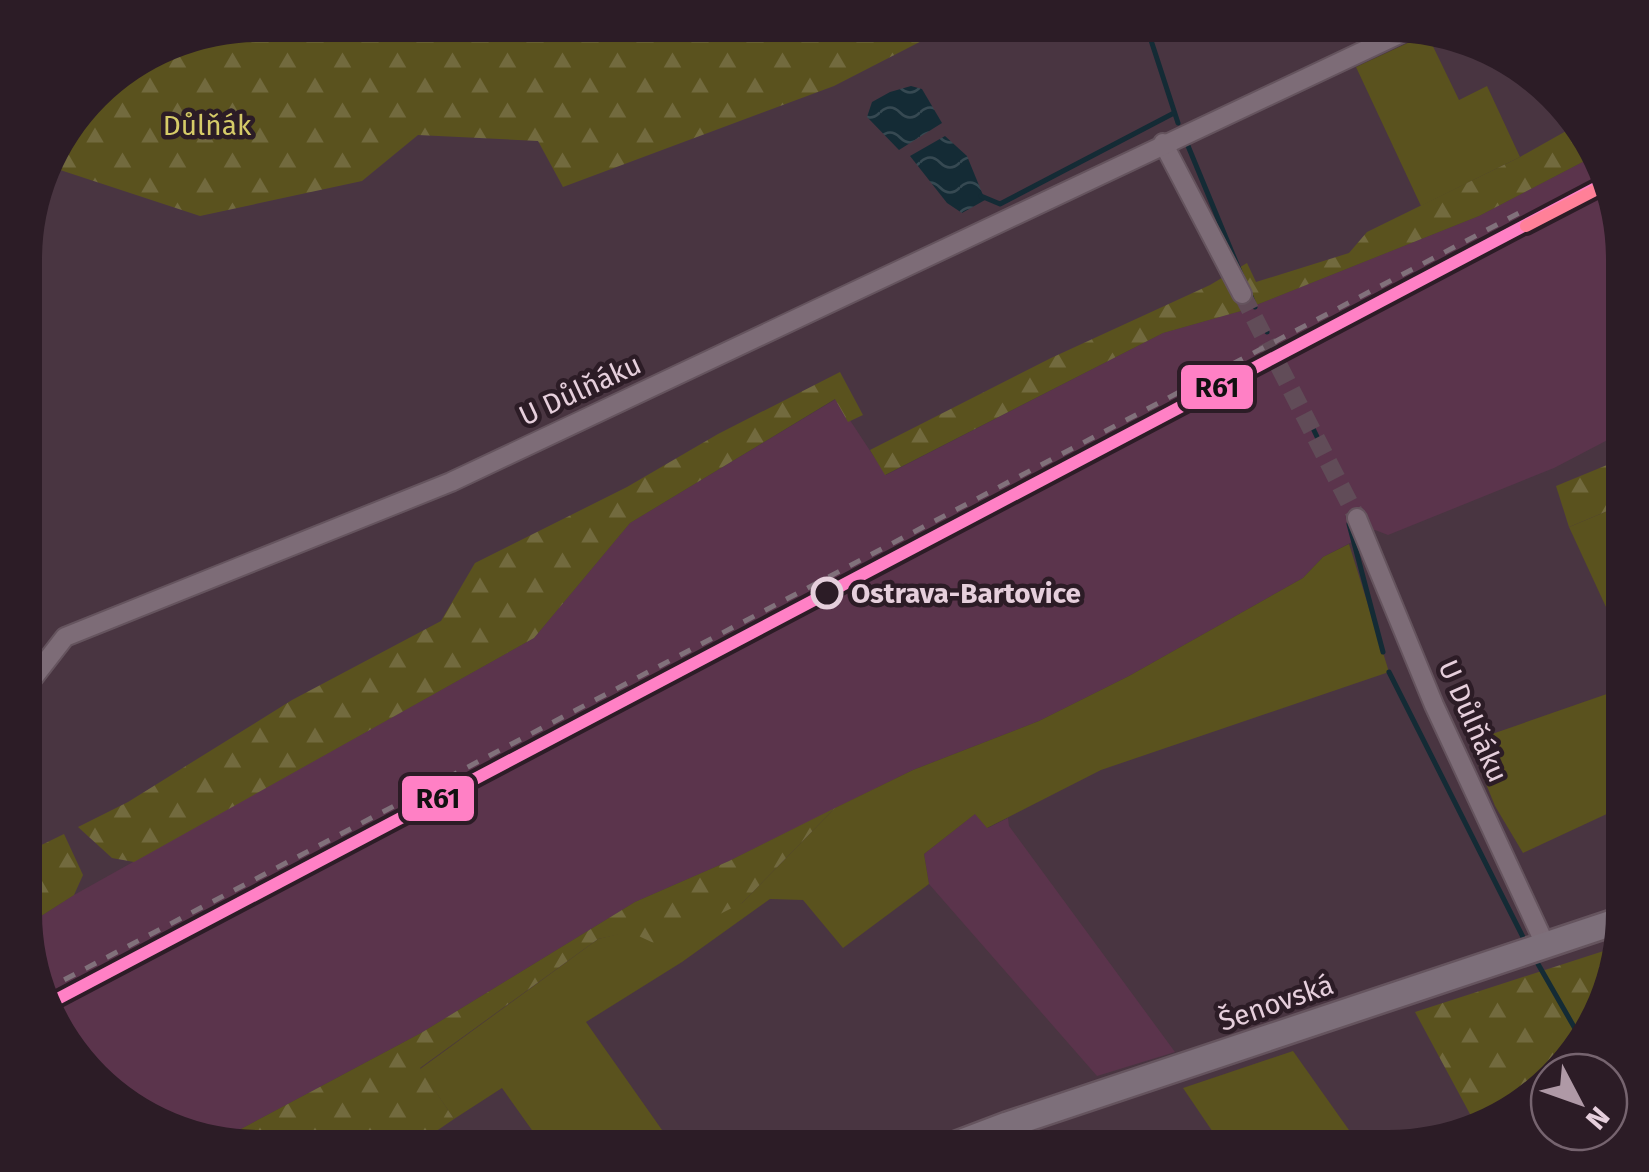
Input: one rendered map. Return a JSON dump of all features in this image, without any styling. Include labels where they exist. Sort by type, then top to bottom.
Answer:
[{"type":"street","name":"U Důlňáku","points":[[43,666],[65,637],[451,482],[1380,43]]},
{"type":"street","points":[[1163,143],[1242,294]]},
{"type":"street","name":"U Důlňáku","points":[[1357,518],[1434,705],[1545,944]]},
{"type":"street","name":"Šenovská","points":[[1000,1130],[1606,925]]},
{"type":"shaded area","points":[[1583,162],[1599,204],[1606,246],[1606,441],[1554,468],[1388,535],[1375,530],[1323,557],[1303,578],[1129,676],[1039,721],[913,770],[729,861],[635,902],[421,1033],[241,1129],[204,1122],[151,1100],[96,1055],[72,1021],[50,968],[43,915],[534,638],[630,523],[836,399],[886,475],[1163,333],[1241,311],[1479,216]]},
{"type":"shaded area","points":[[976,813],[988,828],[1008,818],[1009,826],[1175,1052],[1097,1076],[929,884],[924,854]]},
{"type":"green space","name":"Důlňák","points":[[260,42],[919,43],[834,86],[563,187],[538,141],[418,135],[362,181],[200,216],[62,171],[87,128],[117,96],[164,65],[217,47]]},
{"type":"green space","points":[[1407,43],[1433,47],[1459,100],[1487,86],[1520,157],[1421,206],[1356,67]]},
{"type":"green space","points":[[1565,132],[1583,162],[1479,216],[1241,311],[1163,333],[885,475],[870,450],[1051,358],[1210,285],[1247,263],[1256,282],[1349,253],[1367,232]]},
{"type":"green space","points":[[840,372],[863,415],[848,422],[835,399],[630,523],[534,638],[134,862],[112,858],[78,827],[128,802],[292,700],[441,621],[475,563],[627,487],[718,434]]},
{"type":"green space","points":[[1606,465],[1606,512],[1569,527],[1556,486]]},
{"type":"green space","points":[[1606,512],[1606,607],[1569,527]]},
{"type":"green space","points":[[1349,544],[1389,672],[1101,770],[987,828],[975,814],[924,854],[929,884],[843,948],[803,900],[770,899],[682,962],[586,1022],[662,1129],[531,1129],[502,1088],[454,1119],[420,1069],[598,939],[742,903],[835,808],[913,770],[1039,721],[1129,676],[1303,578],[1323,557]]},
{"type":"green space","points":[[1606,694],[1606,814],[1523,853],[1495,806],[1469,742]]},
{"type":"green space","points":[[835,808],[742,903],[658,945],[630,932],[598,939],[420,1068],[454,1119],[439,1129],[241,1129],[421,1033],[635,902]]},
{"type":"green space","points":[[64,834],[83,875],[74,895],[43,915],[43,844]]},
{"type":"green space","points":[[1603,951],[1590,995],[1562,1044],[1555,1052],[1529,1052],[1529,1078],[1470,1114],[1415,1012]]},
{"type":"green space","points":[[1293,1051],[1349,1130],[1211,1130],[1183,1088]]},
{"type":"water","points":[[911,86],[922,89],[942,123],[899,150],[867,117],[872,102]]},
{"type":"water","points":[[945,136],[967,156],[985,200],[962,213],[947,203],[910,156]]},
{"type":"waterway","points":[[1152,43],[1178,123]]},
{"type":"waterway","points":[[981,196],[1000,204],[1174,113]]},
{"type":"waterway","points":[[1186,141],[1243,279]]},
{"type":"waterway","points":[[1248,289],[1255,307]]},
{"type":"waterway","points":[[1307,416],[1322,447]]},
{"type":"waterway","points":[[1349,524],[1383,652]]},
{"type":"waterway","points":[[1389,672],[1525,941]]},
{"type":"waterway","points":[[1538,964],[1574,1026]]},
{"type":"tunnel","points":[[1242,294],[1357,518]]},
{"type":"railway","points":[[55,984],[1519,213]]},
{"type":"transit line","name":"R61","points":[[60,998],[1594,189]]},
{"type":"transit line","points":[[1526,226],[1595,190]]},
{"type":"place","name":"Ostrava-Bartovice","points":[[827,593]]}]
